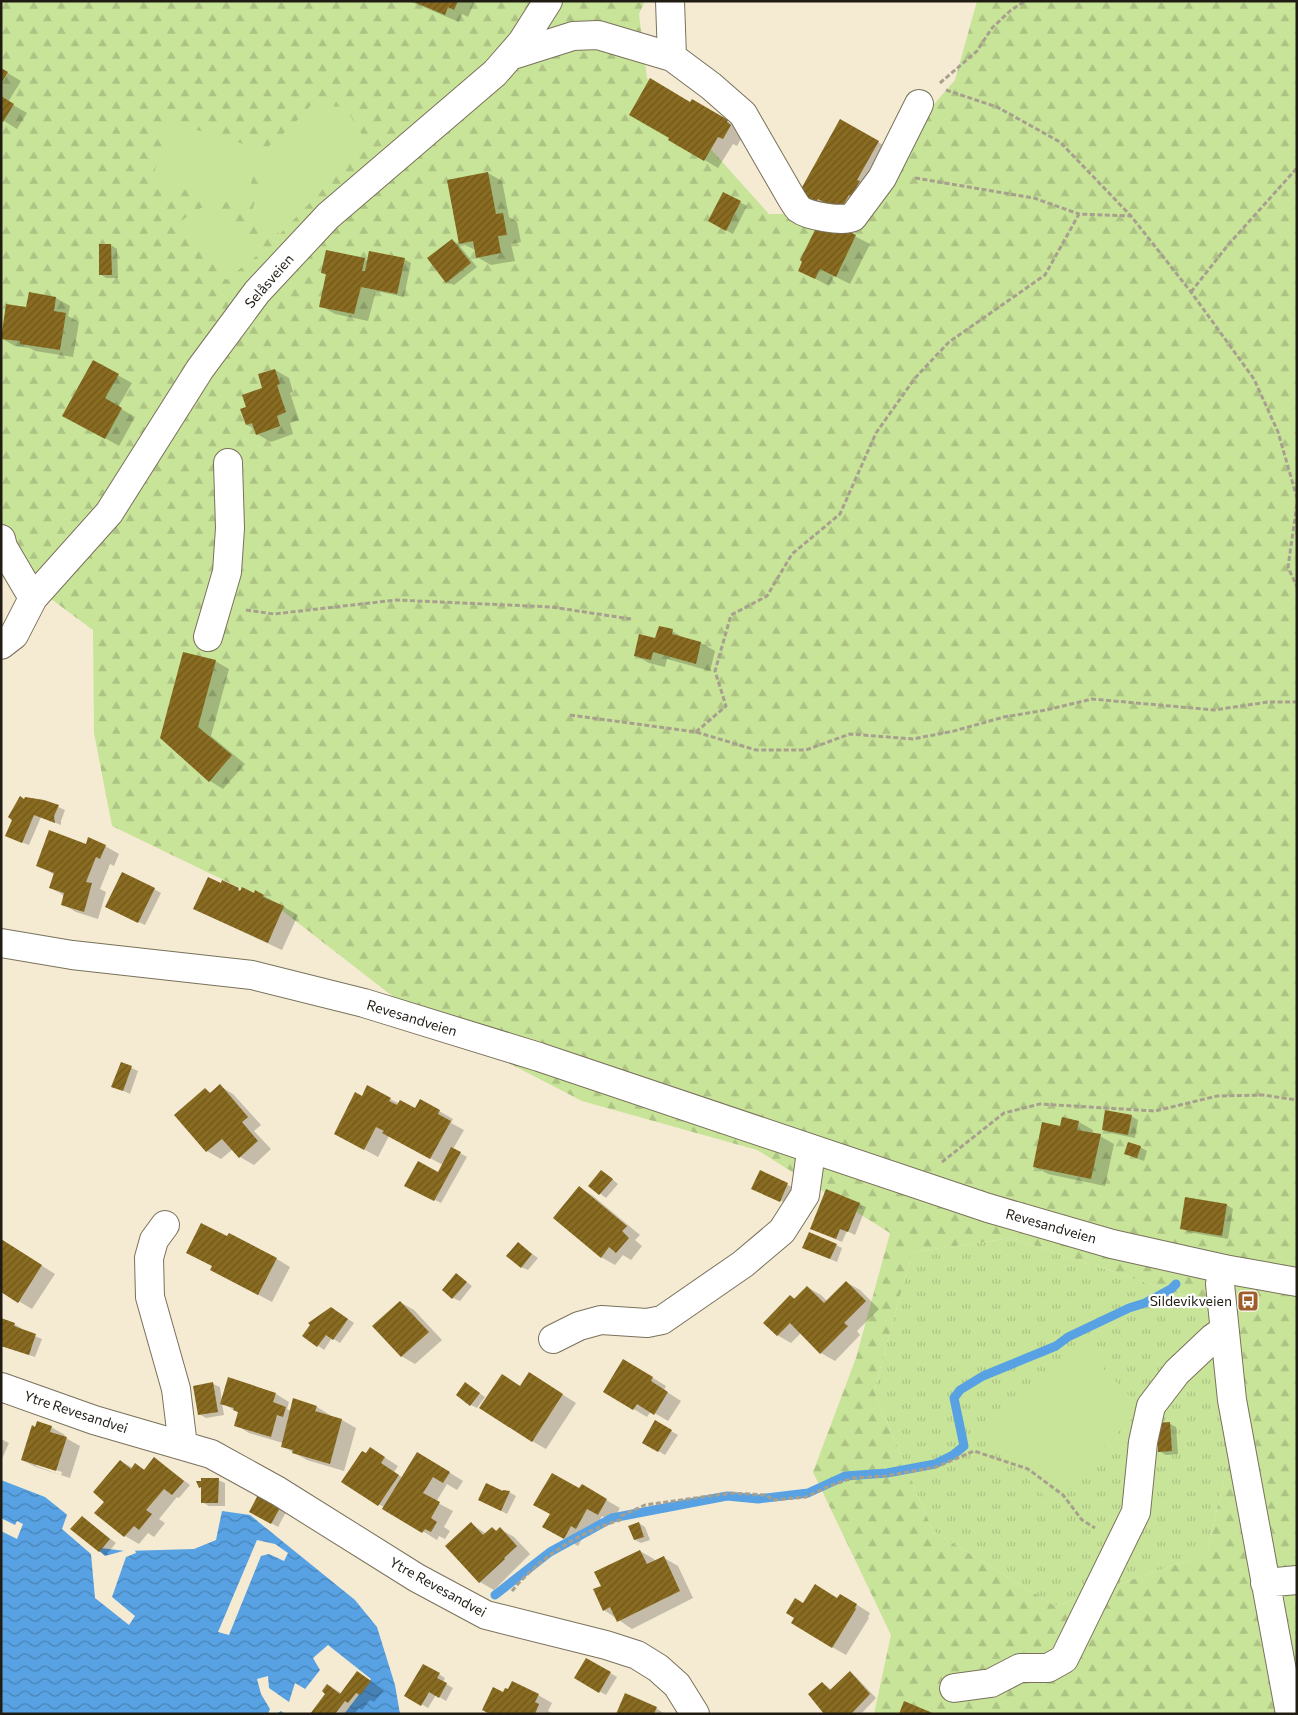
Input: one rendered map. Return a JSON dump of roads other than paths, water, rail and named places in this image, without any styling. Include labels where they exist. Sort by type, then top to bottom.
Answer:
[{"type":"street","name":"Selåsveien","points":[[1,645],[14,635],[33,598],[109,513],[200,369],[257,292],[328,216],[495,73],[522,42],[548,1]]},
{"type":"street","points":[[670,1],[672,57]]},
{"type":"street","points":[[510,56],[572,36],[598,35],[672,57],[711,86],[743,114],[798,209],[839,220],[849,219],[857,212],[882,178],[927,95]]},
{"type":"street","points":[[208,637],[226,572],[230,528],[228,463]]},
{"type":"street","points":[[1,539],[3,547],[33,598]]},
{"type":"street","name":"Revesandveien","points":[[1,943],[72,954],[252,975],[364,1003],[539,1058],[988,1208],[1112,1244],[1224,1269],[1297,1282]]},
{"type":"street","points":[[553,1339],[579,1326],[601,1320],[647,1323],[662,1320],[743,1264],[782,1231],[805,1195],[810,1149]]},
{"type":"street","points":[[165,1225],[154,1240],[148,1258],[150,1297],[176,1389],[182,1438],[180,1445]]},
{"type":"street","points":[[1224,1269],[1220,1284],[1232,1400],[1290,1714]]},
{"type":"street","points":[[954,1688],[991,1683],[1020,1668],[1048,1668],[1064,1659],[1136,1512],[1142,1442],[1151,1406],[1177,1372],[1224,1330]]},
{"type":"street","name":"Ytre Revesandvei","points":[[1,1387],[94,1420],[211,1454],[278,1491],[417,1578],[486,1615],[606,1645],[637,1655],[658,1668],[677,1685],[695,1714]]},
{"type":"street","points":[[1265,1582],[1297,1580]]},
{"type":"water","points":[[1,1480],[45,1497],[75,1521],[93,1547],[125,1551],[194,1549],[216,1540],[222,1511],[250,1515],[355,1600],[377,1627],[395,1685],[400,1714],[1,1714]]},
{"type":"waterway","points":[[495,1595],[550,1552],[612,1518],[727,1496],[758,1499],[808,1493],[845,1476],[887,1473],[935,1464],[953,1455],[964,1446],[954,1398],[960,1390],[983,1376],[1056,1346],[1068,1337],[1129,1308],[1145,1303],[1171,1289],[1176,1284]]},
{"type":"place","name":"Sildevikveien","points":[[1248,1301]]}]
